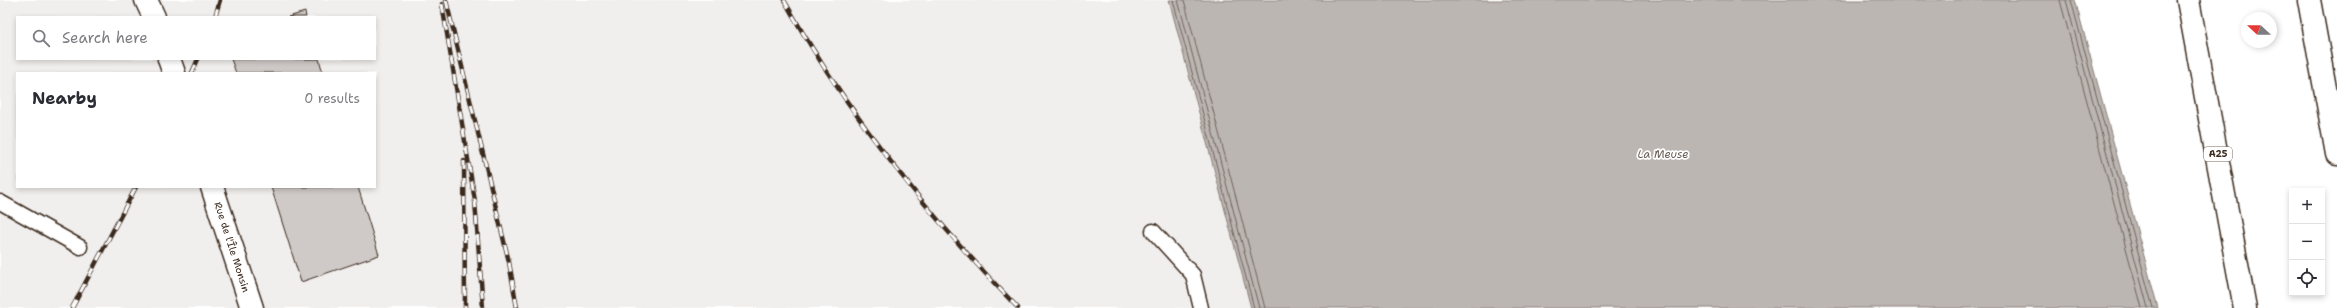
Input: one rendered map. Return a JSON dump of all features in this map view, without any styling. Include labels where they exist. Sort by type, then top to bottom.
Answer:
[{"type":"main road","points":[[146,0],[154,16]]},
{"type":"main road","name":"A25","points":[[2188,0],[2195,28],[2245,308]]},
{"type":"main road","points":[[2309,0],[2337,154]]},
{"type":"main road","points":[[169,60],[174,72]]},
{"type":"main road","name":"Rue de l'Île Monsin","points":[[212,188],[252,308]]},
{"type":"lane","points":[[0,202],[80,247]]},
{"type":"lane","points":[[1153,231],[1193,275],[1201,308]]},
{"type":"shaded area","points":[[0,0],[1169,0],[1251,308],[0,308]]},
{"type":"water","name":"La Meuse","points":[[1169,0],[2075,0],[2158,308],[1251,308]]},
{"type":"building","points":[[305,12],[306,16],[291,16]]},
{"type":"building","points":[[231,60],[319,60],[323,72],[236,72]]},
{"type":"building","points":[[271,188],[358,188],[379,255],[301,282]]},
{"type":"railway","points":[[215,16],[220,0]]},
{"type":"railway","points":[[446,0],[509,262],[517,308]]},
{"type":"railway","points":[[784,0],[834,83],[891,162],[952,237],[1018,308]]},
{"type":"railway","points":[[442,4],[475,201],[483,308]]},
{"type":"railway","points":[[192,72],[198,60]]},
{"type":"railway","points":[[464,161],[465,308]]},
{"type":"railway","points":[[72,308],[135,188]]}]
